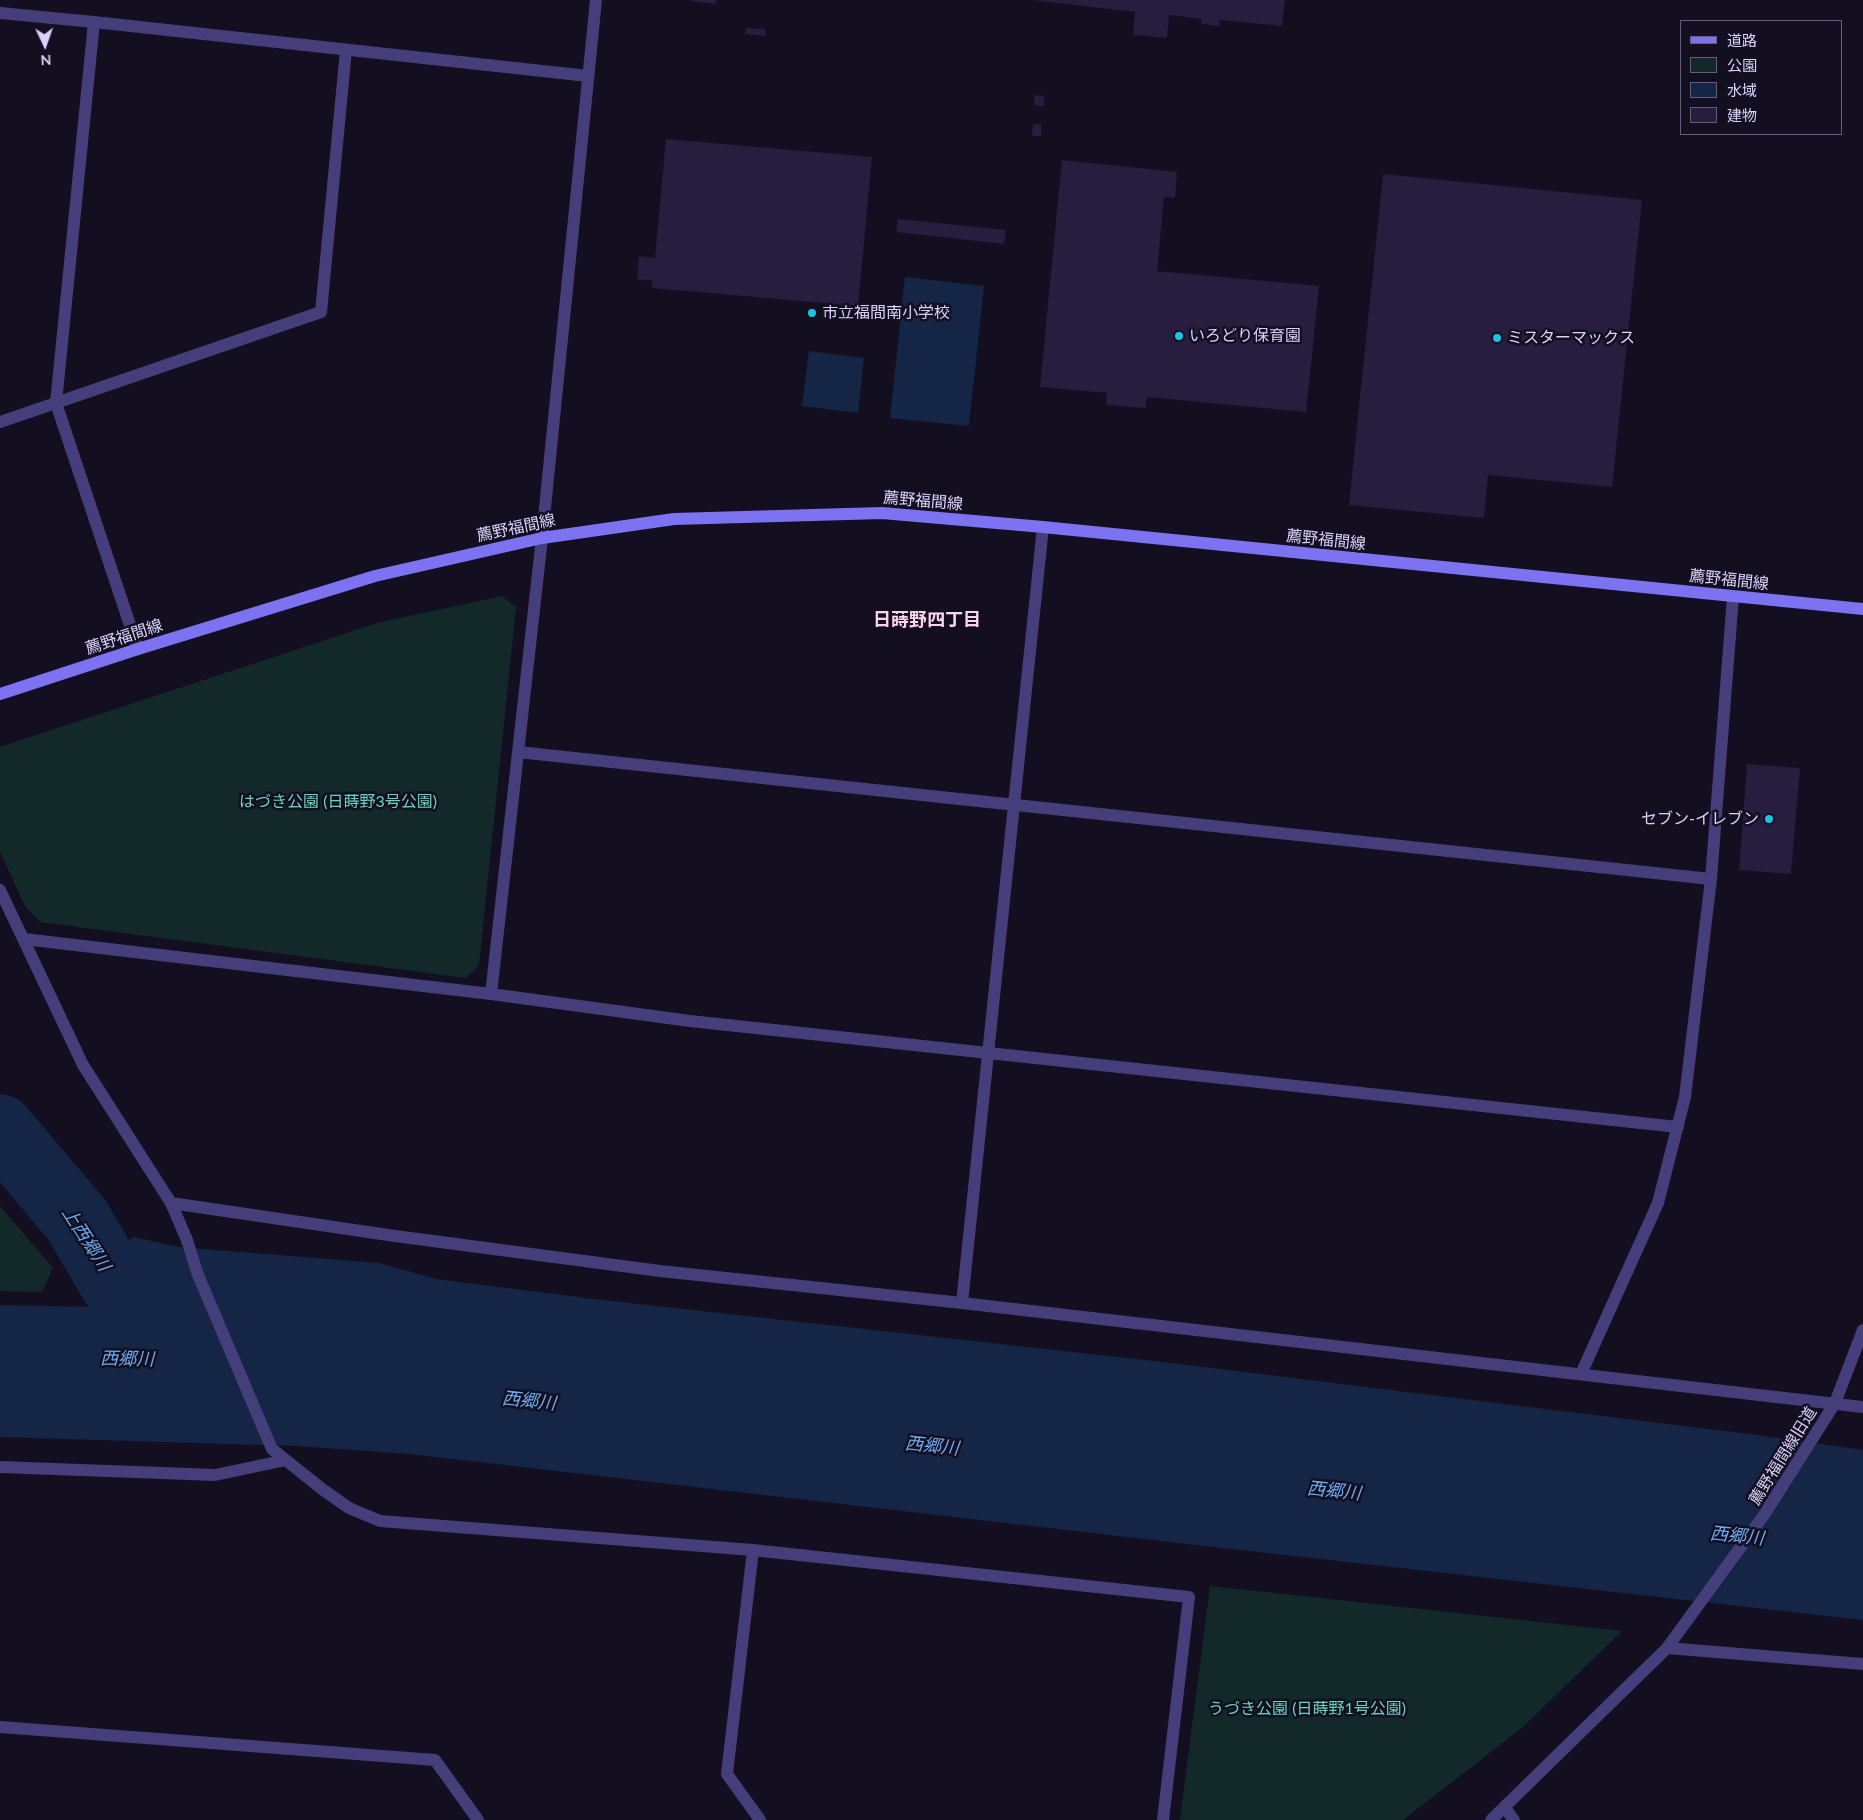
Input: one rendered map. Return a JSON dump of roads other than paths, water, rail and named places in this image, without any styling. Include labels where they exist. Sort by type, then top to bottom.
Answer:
[{"type":"main road","name":"薦野福間線","points":[[0,694],[138,649],[375,576],[542,538],[674,519],[882,513],[1043,527],[1863,609]]},
{"type":"street","points":[[491,994],[542,538],[596,0]]},
{"type":"street","points":[[0,13],[588,76]]},
{"type":"street","points":[[94,22],[56,403],[138,649]]},
{"type":"street","points":[[0,422],[321,312],[346,50]]},
{"type":"street","points":[[962,1303],[1043,527]]},
{"type":"street","points":[[1581,1374],[1658,1203],[1685,1097],[1712,879],[1732,597]]},
{"type":"street","points":[[518,752],[1712,879]]},
{"type":"street","points":[[0,890],[83,1065],[171,1203],[187,1240],[198,1275],[272,1449],[349,1508],[380,1521],[753,1550],[1189,1597],[1162,1820]]},
{"type":"street","points":[[24,939],[491,994],[690,1021],[1678,1127]]},
{"type":"street","points":[[171,1203],[395,1236],[660,1271],[962,1303],[1863,1407]]},
{"type":"street","name":"薦野福間線旧道","points":[[1491,1820],[1667,1648],[1764,1515],[1835,1403],[1863,1330]]},
{"type":"street","points":[[0,1467],[215,1475],[286,1460]]},
{"type":"street","points":[[753,1550],[728,1774],[760,1820]]},
{"type":"street","points":[[1667,1648],[1863,1664]]},
{"type":"street","points":[[0,1727],[435,1760],[478,1820]]},
{"type":"street","points":[[1505,1808],[1514,1820]]},
{"type":"water","points":[[905,277],[984,286],[969,426],[890,418]]},
{"type":"water","points":[[809,351],[864,358],[858,413],[802,406]]},
{"type":"water","name":"西郷川","points":[[134,1237],[178,1247],[379,1263],[436,1279],[594,1299],[1163,1362],[1749,1434],[1863,1450],[1863,1620],[410,1454],[296,1446],[0,1437],[0,1305],[97,1307],[125,1242]]},
{"type":"waterway","name":"上西郷川","points":[[0,1129],[77,1220],[158,1358]]},
{"type":"place","name":"市立福間南小学校","points":[[812,313]]},
{"type":"place","name":"いろどり保育園","points":[[1179,336]]},
{"type":"place","name":"ミスターマックス","points":[[1497,338]]},
{"type":"place","name":"セブン-イレブン","points":[[1769,819]]},
{"type":"district","name":"日蒔野四丁目","points":[[927,620]]},
{"type":"park label","name":"はづき公園 (日蒔野3号公園)","points":[[338,802]]},
{"type":"park label","name":"うづき公園 (日蒔野1号公園)","points":[[1307,1709]]}]
